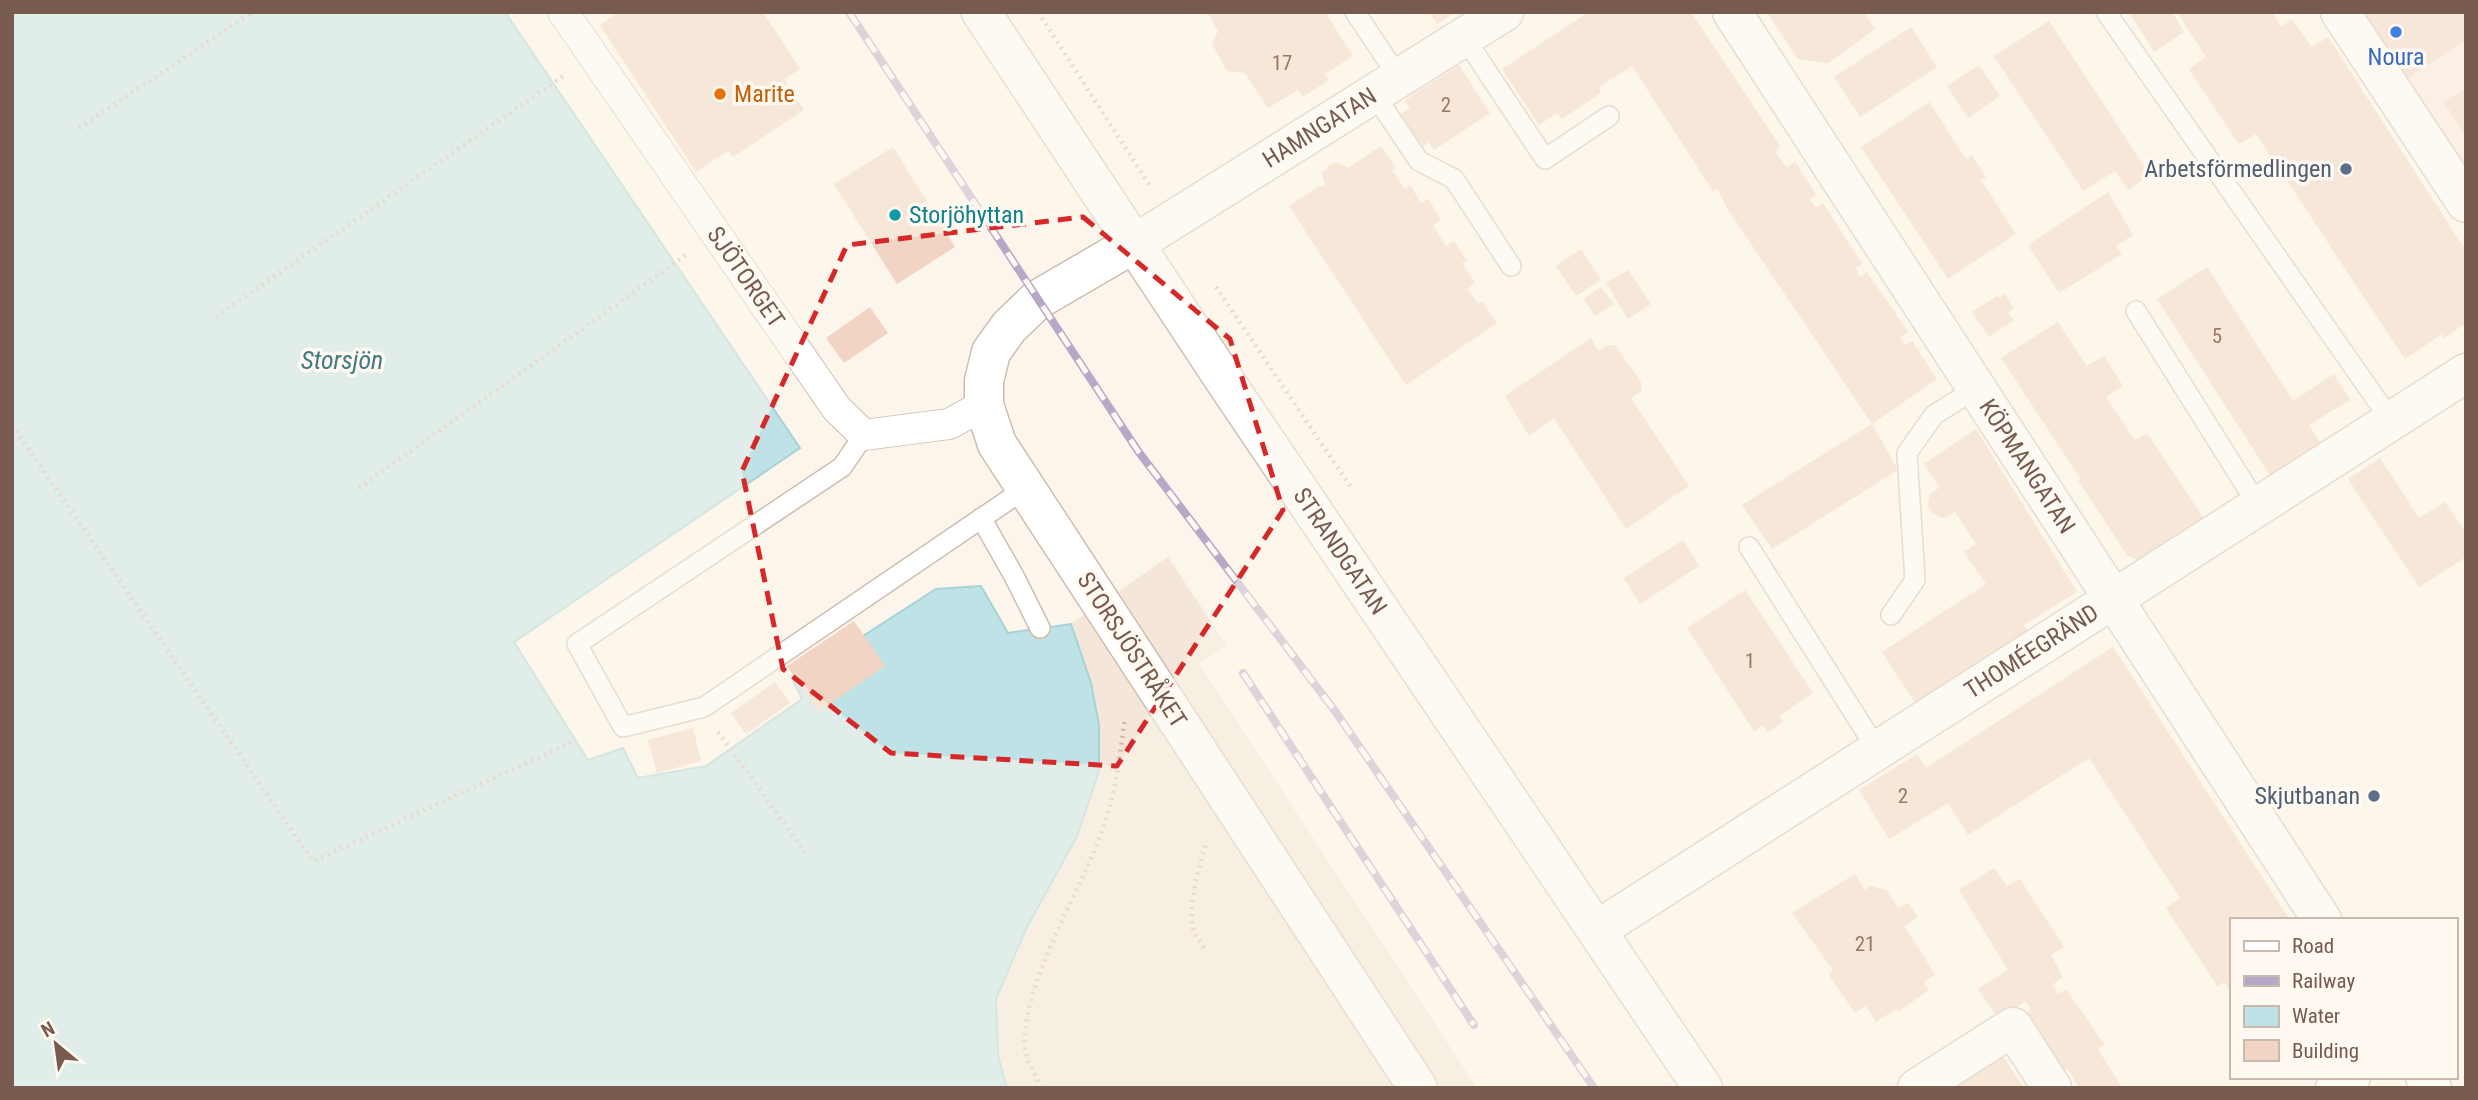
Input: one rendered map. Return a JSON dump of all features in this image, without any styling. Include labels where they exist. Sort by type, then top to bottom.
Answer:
[{"type":"street","name":"SJÖTORGET","points":[[563,12],[837,409],[864,435]]},
{"type":"street","name":"STRANDGATAN","points":[[981,12],[1703,1088]]},
{"type":"street","name":"HAMNGATAN","points":[[1133,242],[1152,233],[1504,12]]},
{"type":"street","name":"KÖPMANGATAN","points":[[1732,12],[2321,918]]},
{"type":"street","points":[[2340,12],[2466,203]]},
{"type":"street","name":"STORSJÖSTRÅKET","points":[[1133,242],[1037,300],[1009,327],[991,352],[984,381],[984,405],[997,444],[1418,1088]]},
{"type":"street","name":"THOMÉEGRÄND","points":[[1597,930],[2466,373]]},
{"type":"street","points":[[864,435],[948,424],[984,405]]},
{"type":"street","points":[[1917,1088],[2013,1027],[2052,1088]]},
{"type":"lane","points":[[1355,12],[1419,161],[1454,178],[1511,267]]},
{"type":"lane","points":[[2106,12],[2392,422]]},
{"type":"lane","points":[[1464,37],[1545,159],[1609,116]]},
{"type":"lane","points":[[2136,311],[2259,507]]},
{"type":"lane","points":[[1891,615],[1915,580],[1907,453],[1934,415],[1977,388]]},
{"type":"lane","points":[[864,435],[842,467],[577,644],[623,727],[704,707],[1026,488]]},
{"type":"lane","points":[[981,518],[1040,628]]},
{"type":"lane","points":[[1749,547],[1878,751]]},
{"type":"path","points":[[79,128],[253,12]]},
{"type":"path","points":[[216,317],[552,83]]},
{"type":"path","points":[[359,488],[675,263]]},
{"type":"path","points":[[12,425],[313,861],[575,741]]},
{"type":"path","points":[[704,707],[708,719],[805,852]]},
{"type":"path","points":[[1041,1088],[1026,1054],[1026,1018],[1044,965],[1103,829],[1116,782],[1126,712]]},
{"type":"path","points":[[1204,948],[1194,933],[1195,887],[1205,845],[1224,791]]},
{"type":"highlighted area","points":[[1083,217],[1230,339],[1283,510],[1117,766],[891,753],[783,669],[742,471],[847,245]]},
{"type":"shaded area","points":[[2353,12],[2466,12],[2466,185]]},
{"type":"shaded area","points":[[1168,557],[1227,646],[1199,664],[1477,1088],[1007,1088],[998,1056],[996,999],[1026,929],[1099,725],[1091,683],[1071,624]]},
{"type":"water","name":"Storsjön","points":[[12,12],[505,12],[800,448],[514,642],[588,760],[623,748],[638,778],[706,766],[802,699],[793,681],[936,589],[981,586],[1008,633],[1071,624],[1091,683],[1099,725],[1099,771],[1077,836],[1026,929],[996,999],[998,1056],[1007,1088],[12,1088]]},
{"type":"building","name":"Marite","points":[[619,12],[763,12],[800,69],[784,79],[804,110],[733,157],[728,151],[696,172],[600,25]]},
{"type":"building","points":[[1207,12],[1325,12],[1353,56],[1325,74],[1329,80],[1303,97],[1298,90],[1268,108],[1245,73],[1227,71],[1212,44],[1218,31]]},
{"type":"building","points":[[1429,12],[1456,12],[1437,24]]},
{"type":"building","points":[[1589,12],[1691,12],[1780,146],[1775,152],[1787,168],[1795,161],[1816,195],[1810,200],[1816,208],[1823,203],[1862,264],[1856,268],[1860,277],[1867,272],[1908,332],[1900,337],[1905,345],[1912,341],[1937,379],[1872,424],[1727,208],[1717,188],[1713,191],[1632,66],[1599,87],[1601,93],[1562,119],[1557,113],[1539,125],[1502,69]]},
{"type":"building","points":[[1767,12],[1864,12],[1875,29],[1828,63],[1798,59]]},
{"type":"building","points":[[2129,12],[2172,12],[2184,32],[2154,52]]},
{"type":"building","name":"Arbetsförmedlingen","points":[[2177,12],[2272,12],[2281,27],[2292,19],[2312,47],[2328,37],[2466,251],[2466,323],[2444,338],[2442,334],[2405,359],[2256,134],[2239,144],[2189,69],[2206,57]]},
{"type":"building","points":[[2363,12],[2466,12],[2466,39],[2407,79]]},
{"type":"building","points":[[2049,21],[2150,175],[2128,190],[2115,171],[2083,191],[1994,56]]},
{"type":"building","points":[[1911,27],[1937,67],[1860,117],[1834,77]]},
{"type":"building","points":[[1459,65],[1490,113],[1434,150],[1429,142],[1422,147],[1401,114],[1410,109],[1405,100]]},
{"type":"building","points":[[1979,65],[2000,96],[1968,118],[1947,86]]},
{"type":"building","points":[[2466,88],[2466,136],[2444,102]]},
{"type":"building","points":[[1929,102],[1966,159],[1972,155],[1986,177],[1981,180],[2016,234],[1948,279],[1861,147]]},
{"type":"building","points":[[1381,146],[1396,168],[1392,170],[1405,190],[1410,185],[1421,203],[1428,199],[1441,219],[1433,226],[1446,246],[1454,241],[1467,261],[1462,263],[1475,283],[1467,289],[1478,304],[1482,301],[1497,323],[1406,385],[1289,206],[1320,186],[1325,186],[1322,173],[1330,165],[1337,163],[1348,168]]},
{"type":"building","name":"Storjöhyttan","points":[[893,147],[955,247],[897,284],[834,184]]},
{"type":"building","points":[[2108,192],[2133,235],[2116,246],[2122,254],[2059,293],[2028,245]]},
{"type":"building","points":[[1581,249],[1601,280],[1576,296],[1556,266]]},
{"type":"building","points":[[2207,267],[2293,401],[2334,374],[2350,400],[2309,425],[2323,447],[2273,480],[2157,299]]},
{"type":"building","points":[[1628,270],[1651,304],[1628,319],[1606,283]]},
{"type":"building","points":[[1601,287],[1614,304],[1595,316],[1584,299]]},
{"type":"building","points":[[2005,294],[2014,308],[2008,313],[2014,320],[1989,337],[1972,312]]},
{"type":"building","points":[[870,307],[888,333],[844,363],[826,338]]},
{"type":"building","points":[[2058,322],[2087,366],[2104,356],[2123,386],[2106,397],[2135,440],[2147,433],[2206,522],[2140,562],[2127,555],[2001,358]]},
{"type":"building","points":[[1591,338],[1598,351],[1608,345],[1615,345],[1641,382],[1641,391],[1631,398],[1689,486],[1626,529],[1554,418],[1529,436],[1505,396]]},
{"type":"building","points":[[1872,424],[1898,470],[1772,549],[1742,505]]},
{"type":"building","points":[[1976,429],[2077,592],[2024,625],[2030,635],[1917,706],[1882,652],[1986,584],[1964,552],[1976,544],[1955,512],[1944,518],[1933,514],[1928,505],[1930,494],[1940,487],[1924,464]]},
{"type":"building","points":[[2380,458],[2419,518],[2445,502],[2466,533],[2466,557],[2419,587],[2348,479]]},
{"type":"building","points":[[1683,540],[1699,566],[1640,604],[1624,578]]},
{"type":"building","points":[[1745,590],[1813,693],[1779,716],[1783,722],[1768,732],[1763,725],[1754,731],[1687,628]]},
{"type":"building","points":[[854,621],[885,666],[818,712],[787,666]]},
{"type":"building","points":[[2113,647],[2289,918],[2230,918],[2230,991],[2224,982],[2218,987],[2166,908],[2180,898],[2089,758],[1968,835],[1948,803],[1889,839],[1859,790],[1917,754],[1926,768]]},
{"type":"building","points":[[775,682],[790,703],[746,734],[731,713]]},
{"type":"building","points":[[693,728],[701,761],[657,773],[648,740]]},
{"type":"building","points":[[1994,868],[2007,886],[2020,879],[2064,947],[2051,955],[2063,977],[2052,985],[2058,994],[2066,989],[2104,1044],[2098,1049],[2122,1088],[2079,1088],[2068,1069],[2061,1073],[2026,1014],[2031,1010],[2026,1001],[1998,1019],[1978,989],[2008,970],[1959,890]]},
{"type":"building","points":[[1855,874],[1865,890],[1870,886],[1886,890],[1898,908],[1908,903],[1918,917],[1904,926],[1935,974],[1924,983],[1929,990],[1899,1011],[1896,1009],[1876,1022],[1866,1006],[1855,1013],[1829,975],[1833,970],[1792,913]]},
{"type":"building","points":[[2002,1055],[2024,1088],[1951,1088]]},
{"type":"railway","points":[[849,12],[1138,451],[1335,711],[1594,1088]]},
{"type":"railway","points":[[1243,673],[1474,1025]]},
{"type":"place","name":"Noura","points":[[2396,32]]},
{"type":"place","name":"Marite","points":[[720,94]]},
{"type":"place","name":"Arbetsförmedlingen","points":[[2346,169]]},
{"type":"place","name":"Storjöhyttan","points":[[895,215]]},
{"type":"place","name":"Skjutbanan","points":[[2374,796]]}]
